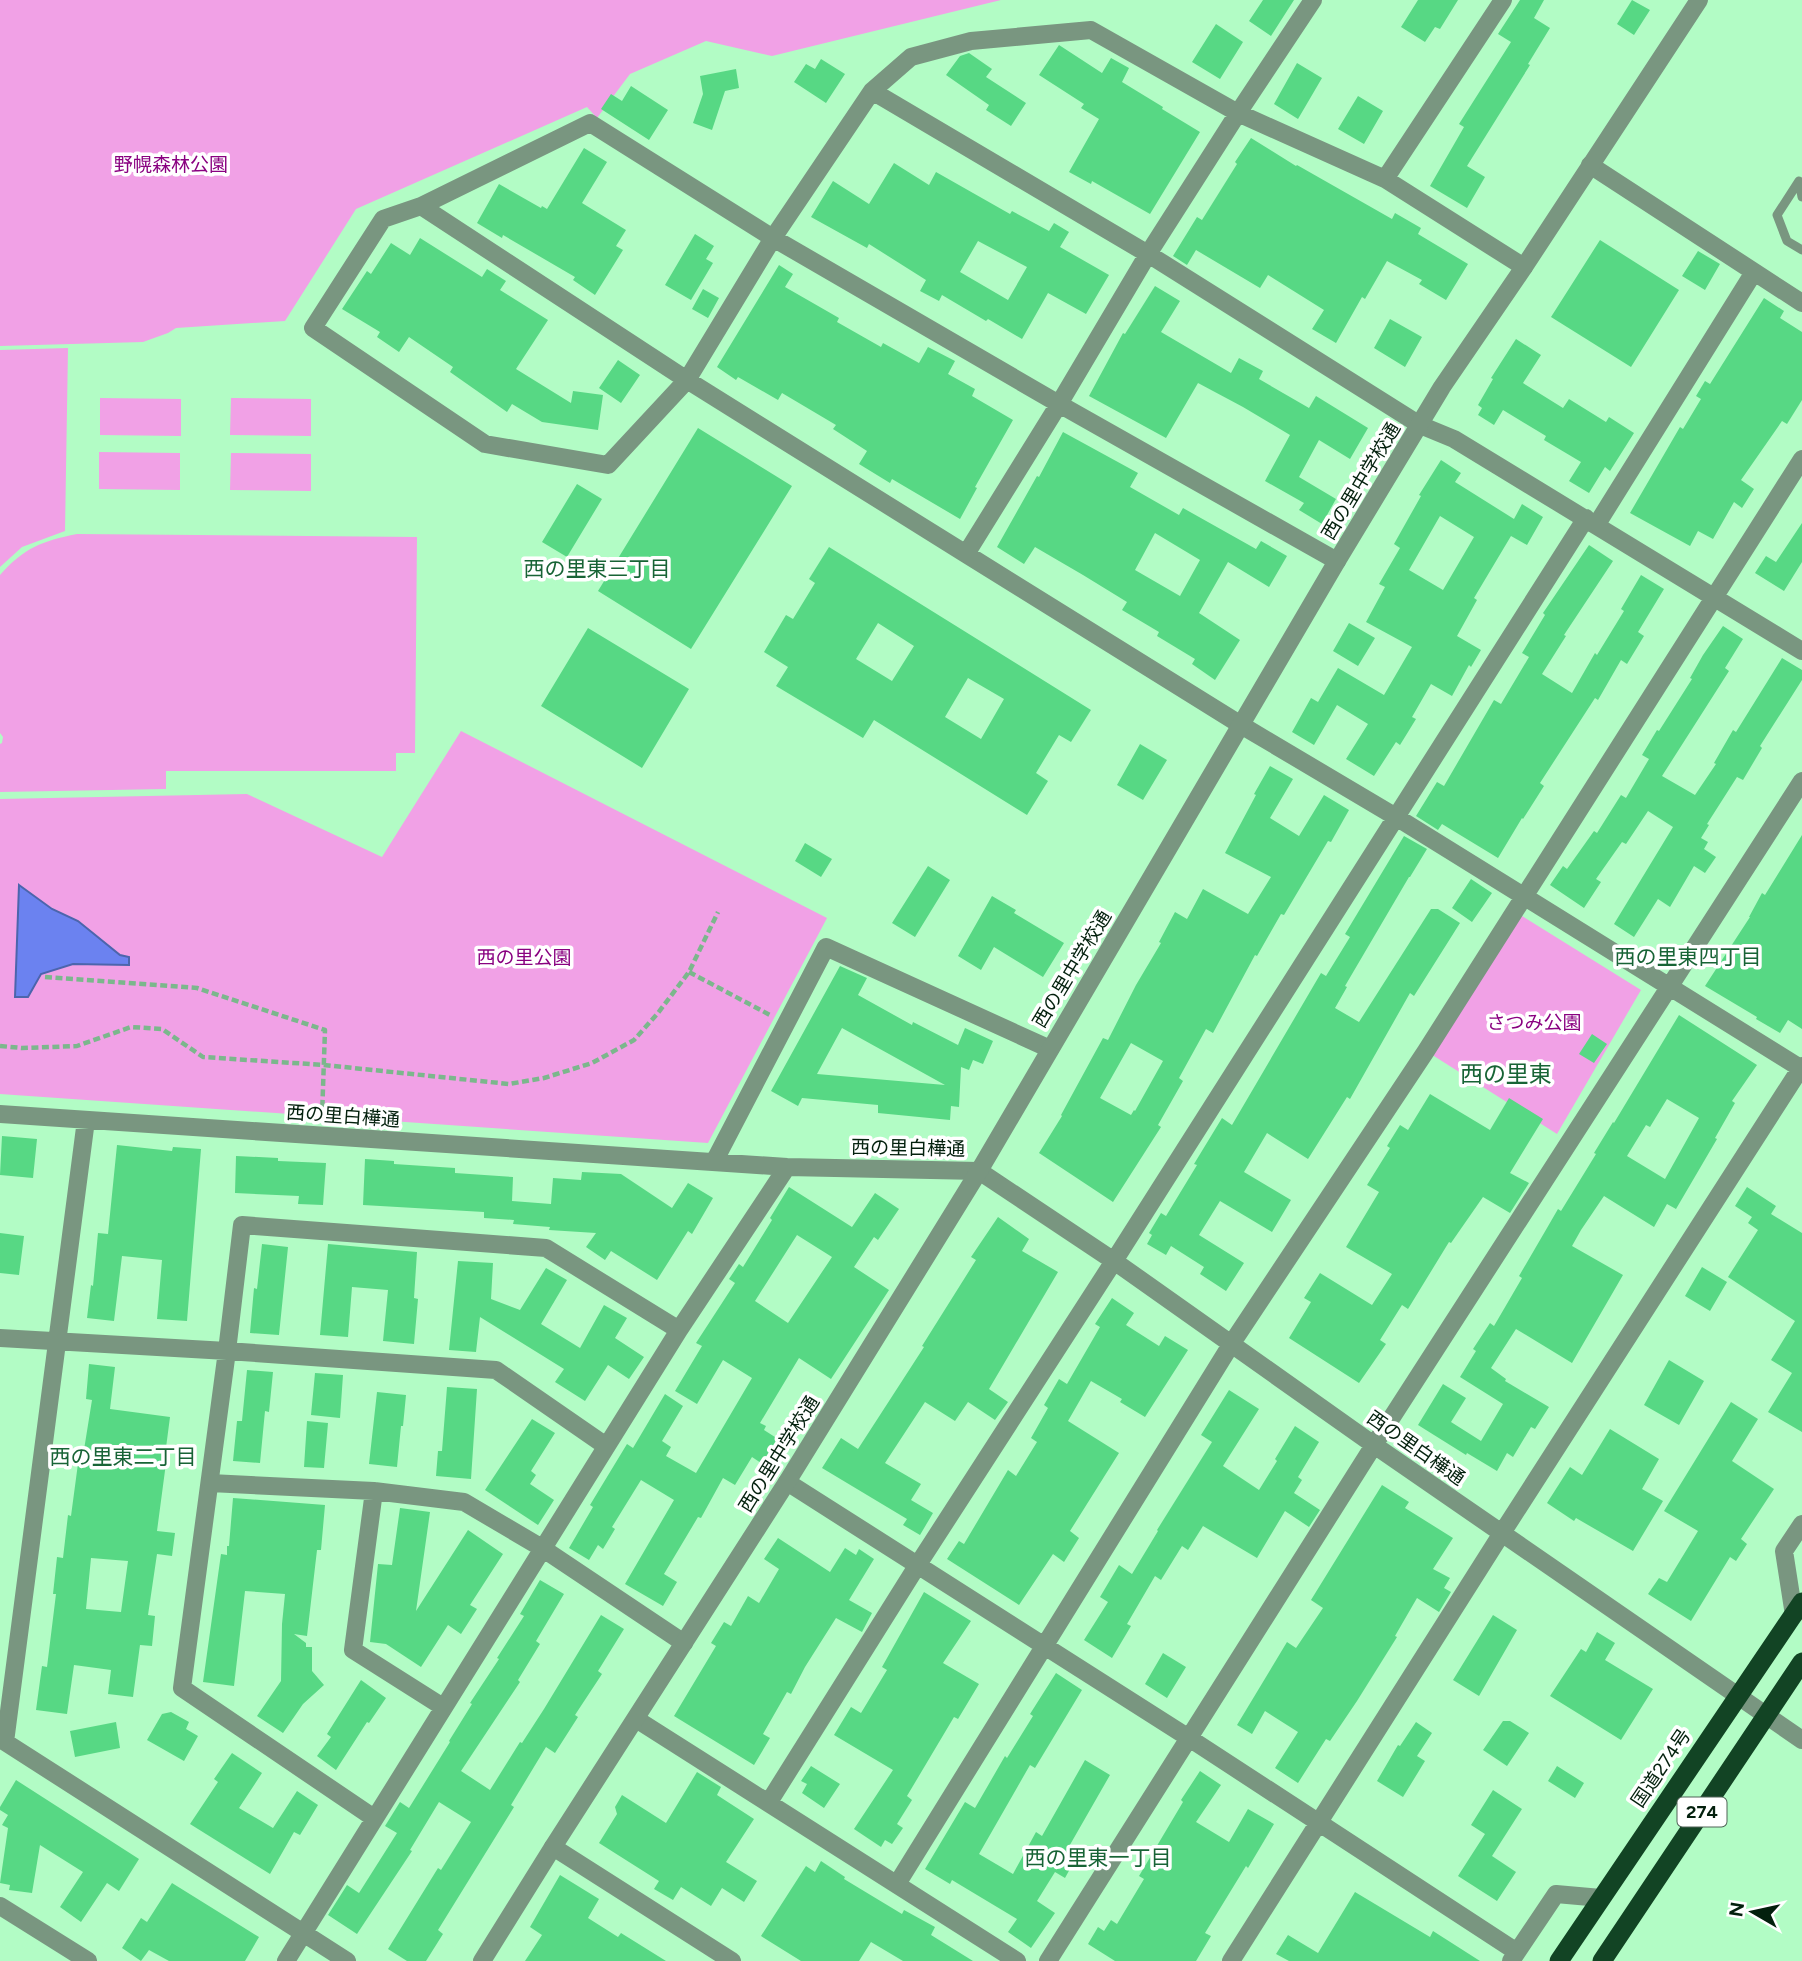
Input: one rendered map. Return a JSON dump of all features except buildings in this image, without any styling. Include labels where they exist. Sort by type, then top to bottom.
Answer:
[{"type":"highway","name":"国道274号","points":[[1559,1961],[1798,1609]]},
{"type":"highway","name":"274","points":[[1602,1961],[1802,1662]]},
{"type":"street","points":[[966,554],[1148,254],[1313,0]]},
{"type":"street","points":[[1385,179],[1503,0]]},
{"type":"street","name":"西の里中学校通","points":[[482,1961],[787,1482],[979,1171],[1442,387],[1699,0]]},
{"type":"street","points":[[1337,561],[773,238],[590,124],[421,206],[383,219],[313,328],[485,444],[608,465],[687,380],[773,238],[872,90],[911,57],[971,41],[1091,30],[1238,113],[1385,179],[1524,267]]},
{"type":"street","points":[[872,90],[1148,254],[1420,425],[1454,439],[1802,651]]},
{"type":"street","points":[[1590,165],[1802,303]]},
{"type":"street","points":[[421,206],[687,380],[1241,725],[1396,817],[1802,1068],[1502,1533],[1231,1961]]},
{"type":"street","points":[[769,1802],[1396,817],[1755,272]]},
{"type":"street","points":[[897,1884],[1231,1343],[1426,1051],[1802,459]]},
{"type":"street","points":[[1048,1961],[1374,1445],[1802,781]]},
{"type":"street","points":[[715,1162],[826,947],[1050,1048]]},
{"type":"street","name":"西の里白樺通","points":[[0,1114],[788,1167],[979,1171],[1114,1261],[1374,1445],[1802,1740]]},
{"type":"street","points":[[86,1120],[3,1743],[347,1961]]},
{"type":"street","points":[[286,1961],[679,1330],[788,1167]]},
{"type":"street","points":[[374,1818],[182,1688],[228,1351],[242,1224],[546,1248],[679,1330]]},
{"type":"street","points":[[0,1338],[496,1370],[606,1446]]},
{"type":"street","points":[[787,1482],[1318,1822],[1514,1956],[1556,1894],[1601,1898]]},
{"type":"street","points":[[210,1483],[374,1491],[464,1502],[542,1548],[684,1643]]},
{"type":"street","points":[[374,1491],[353,1650],[443,1707]]},
{"type":"street","points":[[1798,1609],[1784,1551],[1802,1524]]},
{"type":"street","points":[[636,1719],[1017,1961]]},
{"type":"street","points":[[553,1847],[733,1961]]},
{"type":"street","points":[[0,1906],[88,1961]]},
{"type":"lane","points":[[1801,179],[1802,197]]},
{"type":"lane","points":[[1801,179],[1777,215],[1787,241],[1802,250]]},
{"type":"path","points":[[0,1046],[77,1046],[131,1027],[162,1029],[203,1057],[324,1065],[509,1084],[544,1078],[592,1063],[634,1040],[689,972],[719,912]]},
{"type":"path","points":[[689,972],[786,1023]]},
{"type":"path","points":[[45,977],[197,988],[325,1030],[321,1135]]},
{"type":"green space","name":"野幌森林公園","points":[[0,0],[1001,0],[772,56],[706,41],[630,74],[597,118],[587,107],[356,209],[285,321],[176,328],[143,342],[0,346]]},
{"type":"green space","points":[[68,348],[65,531],[22,547],[0,567],[0,350]]},
{"type":"green space","points":[[100,398],[181,399],[181,436],[100,435]]},
{"type":"green space","points":[[231,398],[311,399],[311,436],[230,435]]},
{"type":"green space","points":[[99,452],[180,453],[180,490],[99,489]]},
{"type":"green space","points":[[231,453],[311,454],[311,491],[230,490]]},
{"type":"green space","points":[[77,534],[417,537],[415,753],[396,753],[396,771],[166,771],[166,789],[0,792],[0,744],[3,737],[0,733],[0,575],[17,558],[34,547]]},
{"type":"green space","name":"西の里公園","points":[[461,731],[827,918],[708,1143],[0,1094],[0,799],[247,794],[382,857]]},
{"type":"green space","name":"さつみ公園","points":[[1514,911],[1641,990],[1557,1134],[1426,1051]]},
{"type":"water","points":[[19,885],[52,909],[78,921],[120,955],[129,957],[129,965],[73,964],[41,974],[28,997],[15,997]]},
{"type":"district","name":"西の里東三丁目","points":[[597,568]]},
{"type":"district","name":"西の里東四丁目","points":[[1688,956]]},
{"type":"district","name":"西の里東","points":[[1506,1074]]},
{"type":"district","name":"西の里東二丁目","points":[[123,1456]]},
{"type":"district","name":"西の里東一丁目","points":[[1098,1857]]}]
